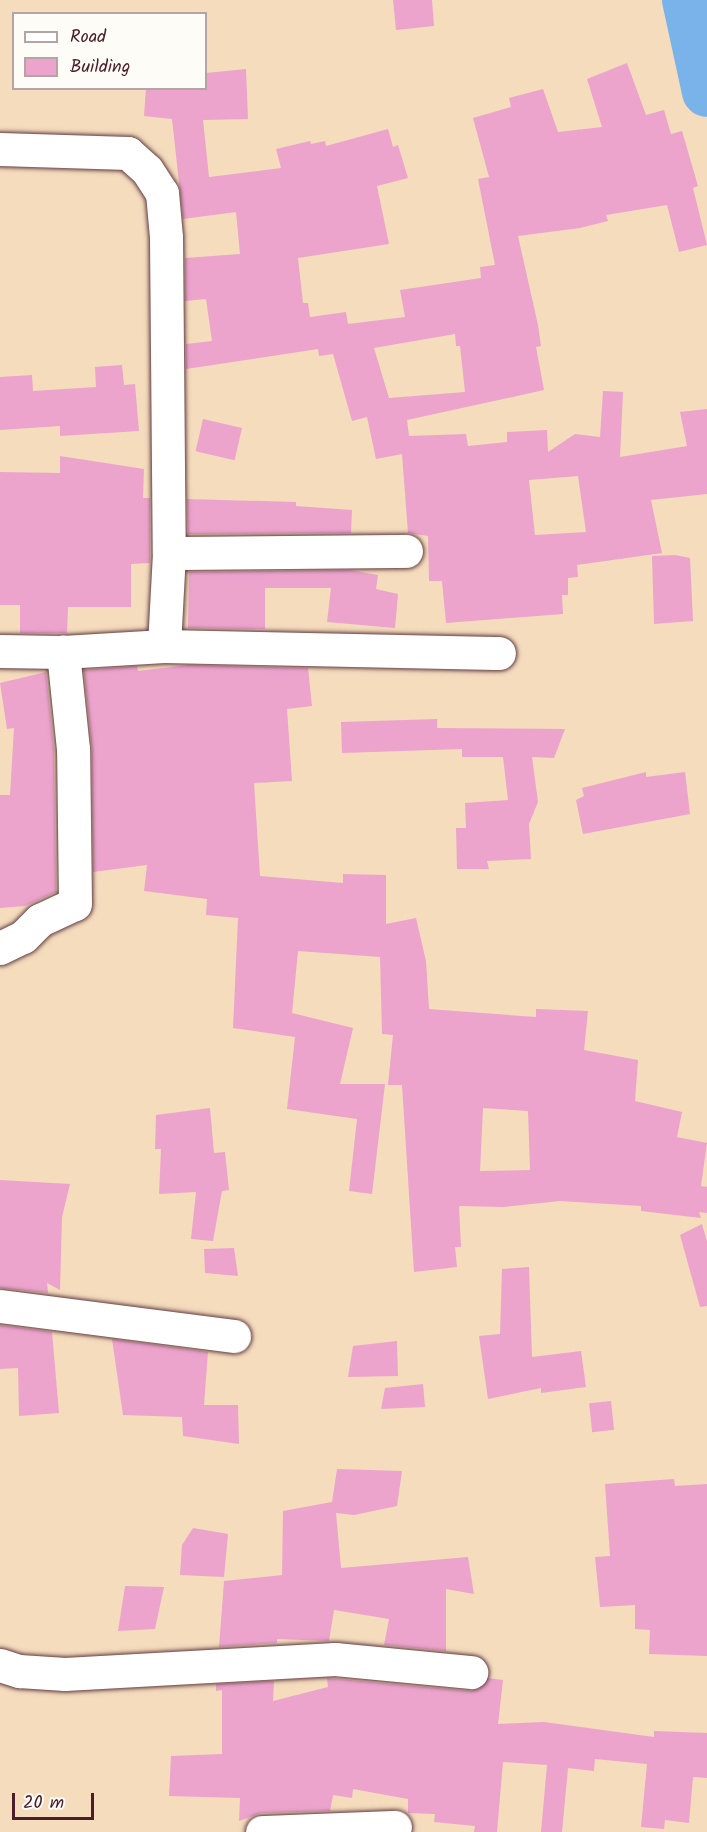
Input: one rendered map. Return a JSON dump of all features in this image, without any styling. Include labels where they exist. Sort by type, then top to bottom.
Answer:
[{"type":"street","points":[[0,149],[128,153],[147,170],[162,193],[166,237],[170,553],[164,646]]},
{"type":"street","points":[[170,553],[405,551]]},
{"type":"street","points":[[0,651],[63,652],[164,646],[499,653]]},
{"type":"street","points":[[0,948],[23,937],[40,920],[75,904],[73,749],[63,652]]},
{"type":"street","points":[[0,1306],[234,1336]]},
{"type":"street","points":[[0,1665],[19,1671],[65,1674],[335,1659],[471,1672]]},
{"type":"street","points":[[262,1832],[395,1827]]},
{"type":"building","points":[[393,0],[432,0],[434,26],[396,30]]},
{"type":"building","points":[[627,63],[646,115],[664,110],[671,134],[682,131],[698,186],[693,188],[707,245],[679,252],[667,205],[606,215],[608,221],[580,228],[518,236],[538,325],[541,346],[536,347],[544,390],[407,420],[409,436],[466,434],[468,446],[507,442],[507,432],[547,430],[548,452],[575,434],[600,437],[603,391],[623,392],[620,457],[687,446],[680,412],[707,409],[707,494],[651,500],[662,553],[577,565],[578,577],[568,578],[568,595],[562,595],[563,614],[446,623],[442,581],[429,581],[428,536],[408,533],[402,454],[376,459],[367,417],[352,421],[333,354],[319,356],[318,349],[186,369],[186,344],[212,341],[206,299],[185,301],[185,258],[240,254],[236,212],[183,219],[172,119],[144,116],[146,90],[207,90],[207,73],[246,69],[248,119],[203,120],[209,177],[281,168],[276,149],[310,141],[311,144],[325,141],[326,146],[388,129],[393,147],[398,145],[408,178],[377,186],[389,244],[298,258],[303,303],[308,303],[310,317],[346,312],[348,324],[405,317],[400,290],[481,278],[480,267],[495,265],[478,179],[489,177],[473,118],[511,107],[509,98],[543,89],[558,132],[602,127],[587,79]],"holes":[[[455,334],[456,346],[460,346],[465,392],[389,398],[374,348]],[[578,476],[586,532],[535,535],[529,480]]]},
{"type":"building","points":[[122,365],[124,385],[135,384],[139,431],[60,436],[60,426],[0,430],[0,377],[32,375],[33,391],[96,387],[95,367]]},
{"type":"building","points":[[203,419],[242,428],[235,460],[196,451]]},
{"type":"building","points":[[60,456],[144,469],[143,498],[150,498],[150,563],[131,564],[131,607],[68,607],[67,633],[20,633],[20,605],[0,605],[0,472],[60,473]]},
{"type":"building","points":[[187,499],[296,502],[296,506],[352,510],[351,533],[188,534]]},
{"type":"building","points":[[675,555],[690,558],[693,621],[654,624],[652,556]]},
{"type":"building","points":[[350,570],[378,575],[376,589],[398,594],[395,628],[327,622],[331,588],[265,588],[265,629],[188,628],[189,572]]},
{"type":"building","points":[[188,665],[308,668],[312,706],[287,709],[292,781],[254,783],[260,876],[343,883],[343,874],[386,875],[386,924],[416,918],[426,961],[429,1009],[536,1017],[536,1009],[588,1011],[584,1050],[638,1060],[635,1101],[682,1112],[677,1137],[707,1143],[701,1186],[707,1187],[707,1213],[699,1212],[701,1218],[641,1211],[641,1206],[560,1201],[504,1207],[459,1206],[461,1247],[455,1247],[457,1267],[414,1272],[402,1085],[388,1085],[393,1035],[382,1034],[380,957],[298,951],[292,1013],[353,1028],[340,1084],[385,1084],[372,1194],[349,1191],[357,1119],[287,1109],[295,1037],[233,1028],[238,918],[206,915],[207,899],[144,891],[147,865],[93,872],[92,749],[84,670],[137,666],[138,671]],"holes":[[[483,1108],[528,1111],[530,1170],[480,1171]]]},
{"type":"building","points":[[46,672],[54,750],[56,892],[25,906],[0,908],[0,795],[10,795],[14,728],[7,729],[0,683]]},
{"type":"building","points":[[437,719],[437,728],[565,729],[554,758],[532,757],[538,802],[529,824],[531,859],[487,861],[489,869],[457,869],[456,828],[466,828],[465,803],[508,800],[503,757],[462,757],[462,749],[342,753],[341,722]]},
{"type":"building","points":[[646,772],[646,777],[685,772],[690,814],[583,834],[576,800],[584,796],[582,788]]},
{"type":"building","points":[[210,1108],[214,1153],[225,1152],[229,1190],[222,1191],[213,1241],[191,1239],[196,1192],[159,1194],[161,1149],[155,1149],[156,1115]]},
{"type":"building","points":[[0,1180],[70,1184],[62,1217],[60,1290],[47,1283],[48,1293],[0,1288]]},
{"type":"building","points":[[702,1224],[707,1242],[707,1306],[700,1307],[680,1235]]},
{"type":"building","points":[[234,1248],[238,1276],[205,1273],[204,1249]]},
{"type":"building","points":[[529,1267],[532,1357],[581,1351],[586,1387],[541,1393],[541,1388],[488,1399],[479,1336],[500,1334],[502,1269]]},
{"type":"building","points":[[0,1325],[52,1332],[59,1413],[19,1416],[18,1368],[0,1369]]},
{"type":"building","points":[[112,1339],[208,1352],[204,1405],[238,1405],[239,1444],[183,1436],[182,1417],[123,1415]]},
{"type":"building","points":[[397,1341],[398,1376],[348,1377],[353,1346]]},
{"type":"building","points":[[423,1384],[425,1407],[381,1409],[385,1388]]},
{"type":"building","points":[[611,1401],[614,1430],[592,1432],[589,1403]]},
{"type":"building","points":[[337,1469],[402,1471],[397,1506],[354,1515],[336,1513],[341,1568],[468,1557],[474,1594],[446,1589],[446,1651],[384,1645],[389,1619],[334,1610],[329,1641],[277,1639],[277,1643],[219,1647],[224,1581],[282,1575],[283,1511],[332,1502]]},
{"type":"building","points":[[674,1479],[675,1486],[707,1484],[707,1656],[649,1654],[650,1630],[635,1629],[635,1605],[600,1607],[595,1557],[610,1556],[605,1484]]},
{"type":"building","points":[[193,1528],[228,1534],[224,1577],[180,1575],[182,1545]]},
{"type":"building","points":[[125,1586],[164,1587],[155,1629],[118,1631]]},
{"type":"building","points":[[327,1678],[469,1691],[479,1689],[488,1678],[503,1680],[498,1724],[544,1722],[654,1737],[654,1731],[707,1733],[707,1778],[693,1777],[689,1823],[665,1820],[664,1829],[641,1827],[647,1764],[595,1759],[594,1771],[568,1768],[562,1832],[541,1832],[547,1765],[503,1762],[497,1832],[474,1832],[475,1826],[434,1822],[435,1814],[408,1813],[408,1799],[353,1789],[352,1798],[333,1795],[330,1811],[261,1813],[239,1821],[240,1798],[169,1796],[171,1756],[222,1754],[222,1690],[216,1691],[216,1684],[274,1681],[273,1701],[328,1687]]},
{"type":"waterway","points":[[687,0],[707,92]]}]
